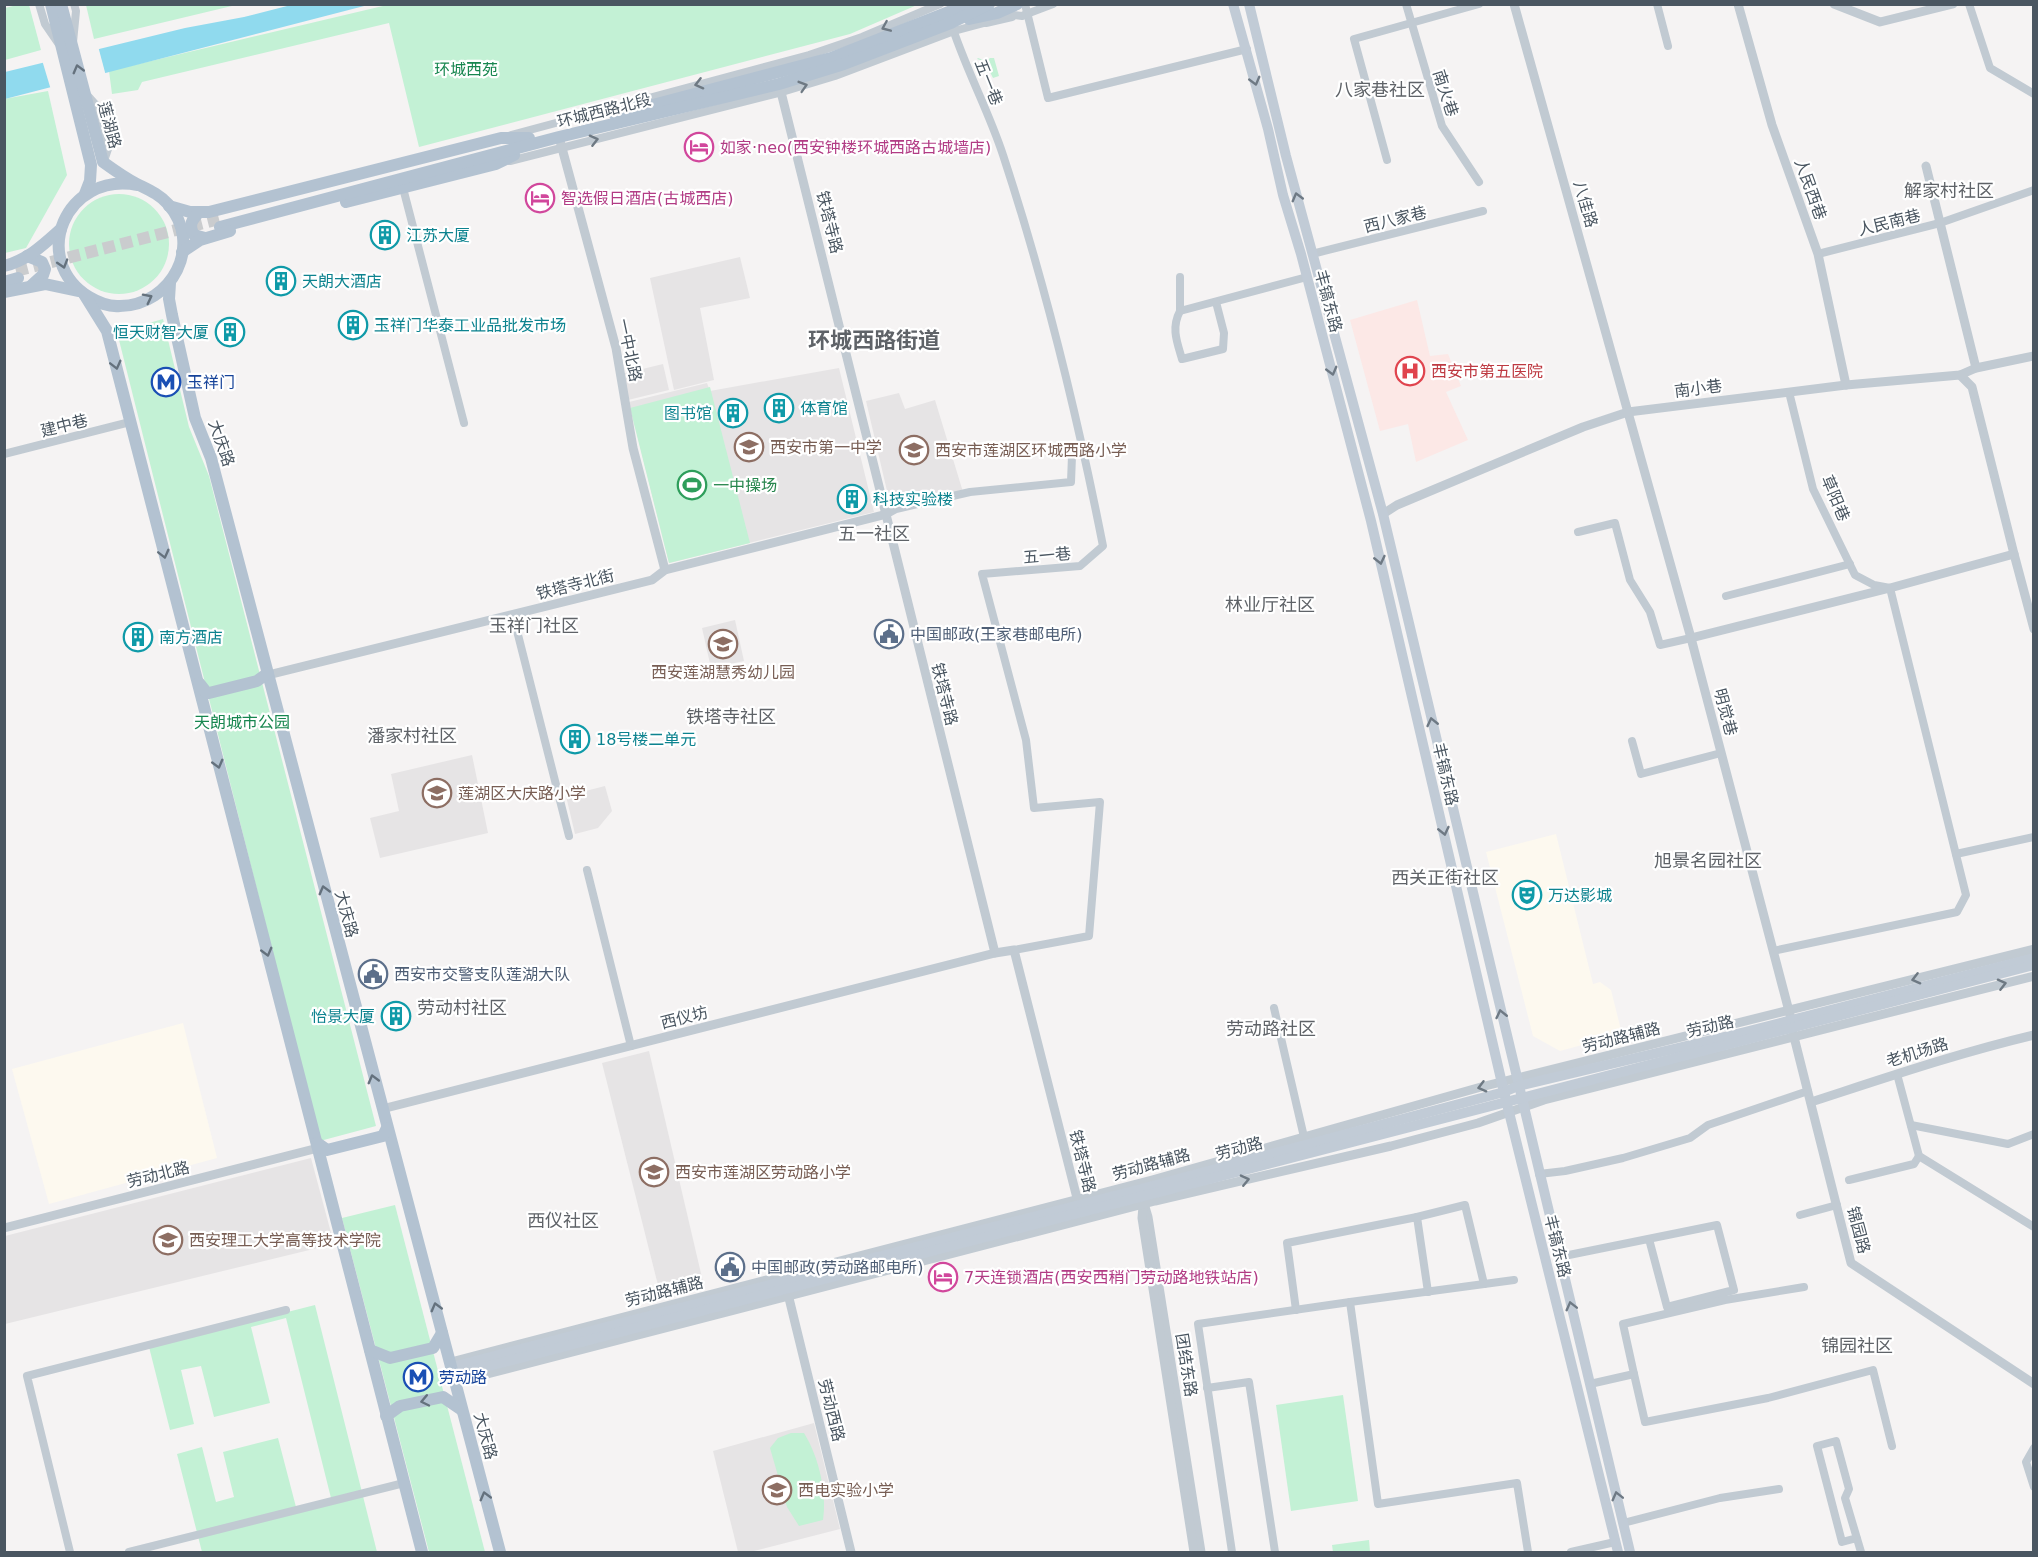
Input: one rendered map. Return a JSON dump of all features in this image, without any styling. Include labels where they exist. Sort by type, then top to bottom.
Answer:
[{"type":"main road","points":[[51,4],[67,48]]},
{"type":"main road","points":[[61,4],[67,48]]},
{"type":"main road","points":[[948,18],[961,4]]},
{"type":"main road","name":"环城西路北段","points":[[533,140],[560,143],[781,88],[844,64],[948,18],[969,4]]},
{"type":"main road","name":"丰镐东路","points":[[1233,4],[1247,49],[1283,195],[1307,277],[1371,521],[1505,1097],[1616,1547]]},
{"type":"main road","name":"丰镐东路","points":[[1249,4],[1312,254],[1383,514],[1630,1552]]},
{"type":"main road","points":[[948,18],[993,9],[1022,12]]},
{"type":"main road","name":"环城西路北段","points":[[219,223],[831,58],[948,18]]},
{"type":"main road","name":"莲湖路","points":[[67,48],[96,158],[138,185]]},
{"type":"main road","points":[[169,206],[190,212],[209,212],[501,138],[533,140]]},
{"type":"main road","points":[[182,252],[191,244],[205,238],[496,164],[533,140]]},
{"type":"main road","points":[[85,194],[96,158]]},
{"type":"main road","points":[[4,292],[45,284],[81,292],[99,303],[111,306],[134,305],[148,300],[170,283],[180,262],[182,252],[180,228],[169,206],[150,189],[127,183],[105,184],[85,194],[70,209],[61,230],[59,248],[68,278],[81,292],[107,331],[422,1552]]},
{"type":"main road","points":[[199,212],[190,224],[191,229],[194,235],[205,238]]},
{"type":"main road","points":[[4,282],[11,273],[14,263],[41,249],[61,230]]},
{"type":"main road","points":[[27,256],[42,262],[45,269],[44,275],[32,285]]},
{"type":"main road","name":"大庆路","points":[[170,283],[169,299],[195,418],[211,458],[500,1552]]},
{"type":"main road","points":[[195,677],[201,688],[209,693],[269,678]]},
{"type":"main road","points":[[204,709],[208,700],[262,686],[269,678]]},
{"type":"main road","name":"劳动路","points":[[1791,1024],[2034,958]]},
{"type":"main road","name":"劳动路","points":[[453,1371],[1142,1193],[1520,1092],[2034,965]]},
{"type":"main road","points":[[318,1146],[327,1150],[383,1136],[387,1128]]},
{"type":"main road","points":[[324,1169],[333,1155],[386,1142],[392,1146]]},
{"type":"main road","points":[[370,1350],[390,1358],[433,1348],[442,1333]]},
{"type":"main road","points":[[386,1416],[400,1406],[443,1397],[462,1410]]},
{"type":"street","points":[[39,4],[45,24],[67,48],[75,31],[74,4]]},
{"type":"street","points":[[1025,4],[1022,12],[1048,98],[1247,49]]},
{"type":"street","points":[[501,138],[567,118],[809,55],[862,37],[948,18],[984,23],[1053,4]]},
{"type":"street","name":"南火巷","points":[[1406,4],[1442,126],[1479,182]]},
{"type":"street","points":[[1387,160],[1354,39],[1479,4]]},
{"type":"street","name":"八佳路","points":[[1514,4],[1628,412]]},
{"type":"street","points":[[1657,4],[1668,46]]},
{"type":"street","name":"人民西巷","points":[[1738,4],[1772,125],[1818,254],[1846,385]]},
{"type":"street","points":[[1834,4],[1880,22],[1953,4]]},
{"type":"street","points":[[1969,4],[1990,68],[2034,94]]},
{"type":"street","points":[[984,23],[993,9]]},
{"type":"street","name":"五一巷","points":[[948,18],[1002,152],[1046,293],[1084,453],[1103,546],[1080,566],[982,574],[1026,740],[1034,808],[1100,802],[1089,936],[1014,950]]},
{"type":"street","name":"铁塔寺路","points":[[781,88],[995,953]]},
{"type":"street","points":[[496,164],[560,143]]},
{"type":"street","name":"一中北路","points":[[560,143],[616,348],[633,448],[665,570]]},
{"type":"street","points":[[1926,166],[1976,368]]},
{"type":"street","points":[[403,188],[464,423]]},
{"type":"street","name":"人民南巷","points":[[1818,254],[1940,223],[2034,190]]},
{"type":"street","name":"西八家巷","points":[[1312,254],[1484,211]]},
{"type":"street","points":[[1180,277],[1180,311],[1175,321],[1182,359],[1223,349],[1224,333],[1216,302]]},
{"type":"street","points":[[1180,311],[1307,277]]},
{"type":"street","name":"南小巷","points":[[1383,514],[1397,505],[1583,427],[1628,412],[1846,385],[1960,375],[1976,368],[2034,356]]},
{"type":"street","points":[[1960,375],[1972,387],[2014,554],[2032,613],[2034,629]]},
{"type":"street","name":"草阳巷","points":[[1789,392],[1813,489],[1855,575],[1874,585],[1890,588]]},
{"type":"street","name":"明觉巷","points":[[1628,412],[1691,638],[1791,1024]]},
{"type":"street","name":"建中巷","points":[[4,454],[130,422]]},
{"type":"street","points":[[887,514],[896,509],[970,492],[1071,482],[1072,456],[1084,453]]},
{"type":"street","name":"铁塔寺北街","points":[[269,678],[652,580],[665,570],[887,514]]},
{"type":"street","points":[[1578,532],[1615,523],[1630,580],[1650,612],[1660,645],[1890,588],[2014,554]]},
{"type":"street","points":[[1726,596],[1850,564]]},
{"type":"street","points":[[1773,951],[1957,912],[1966,896],[1890,588]]},
{"type":"street","points":[[513,615],[569,836]]},
{"type":"street","points":[[1632,741],[1641,774],[1721,753]]},
{"type":"street","points":[[1956,854],[2034,837]]},
{"type":"street","points":[[587,870],[631,1046]]},
{"type":"street","name":"劳动路辅路","points":[[1791,1024],[2034,949]]},
{"type":"street","points":[[995,953],[1014,950]]},
{"type":"street","name":"铁塔寺路","points":[[1014,950],[1080,1209]]},
{"type":"street","name":"西仪坊","points":[[382,1109],[995,953]]},
{"type":"street","name":"劳动路辅路","points":[[1142,1193],[1304,1137],[1505,1097],[1791,1024],[2034,976]]},
{"type":"street","points":[[1274,1008],[1304,1137]]},
{"type":"street","name":"锦园路","points":[[1791,1024],[1851,1263],[2034,1384]]},
{"type":"street","name":"老机场路","points":[[1811,1102],[1989,1046],[2034,1035]]},
{"type":"street","points":[[1897,1074],[1919,1156],[2034,1227]]},
{"type":"street","points":[[1539,1174],[1565,1171],[1623,1158],[1690,1138],[1708,1125],[1808,1091]]},
{"type":"street","points":[[1911,1125],[2008,1144],[2034,1134]]},
{"type":"street","name":"劳动北路","points":[[4,1228],[318,1146]]},
{"type":"street","points":[[1849,1180],[1914,1164],[1919,1156]]},
{"type":"street","points":[[1142,1193],[1142,1218],[1194,1552]]},
{"type":"street","name":"团结东路","points":[[1142,1193],[1148,1217],[1201,1552]]},
{"type":"street","points":[[1296,1310],[1287,1243],[1417,1217],[1464,1205],[1484,1284]]},
{"type":"street","points":[[1800,1215],[1837,1205]]},
{"type":"street","points":[[1417,1217],[1428,1292]]},
{"type":"street","points":[[1559,1257],[1717,1224],[1734,1290],[1666,1307],[1649,1239]]},
{"type":"street","points":[[1232,1552],[1198,1324],[1514,1280]]},
{"type":"street","name":"劳动西路","points":[[786,1285],[851,1552]]},
{"type":"street","points":[[1804,1287],[1725,1300],[1623,1324],[1645,1422],[1768,1398],[1873,1370],[1892,1446]]},
{"type":"street","points":[[1350,1302],[1378,1504],[1517,1483],[1528,1552]]},
{"type":"street","points":[[70,1552],[27,1376],[286,1310]]},
{"type":"street","points":[[1590,1384],[1634,1374]]},
{"type":"street","points":[[1208,1388],[1249,1382],[1275,1552]]},
{"type":"street","points":[[1857,1539],[1842,1542],[1817,1446],[1836,1441],[1849,1489],[1845,1498],[1861,1552]]},
{"type":"street","points":[[2034,1448],[2026,1462],[2034,1487]]},
{"type":"street","points":[[129,1552],[404,1483]]},
{"type":"street","points":[[1623,1523],[1720,1498],[1779,1489]]},
{"type":"street","points":[[1571,1552],[1616,1547]]},
{"type":"shaded area","points":[[740,257],[750,298],[700,308],[714,380],[674,390],[650,278]]},
{"type":"shaded area","name":"西安市第五医院","points":[[1417,300],[1430,356],[1448,354],[1461,386],[1446,392],[1468,440],[1416,462],[1408,424],[1380,431],[1350,320]]},
{"type":"shaded area","points":[[663,364],[669,390],[628,400],[622,374]]},
{"type":"shaded area","name":"西安市第一中学","points":[[839,368],[874,512],[669,563],[629,402],[707,383],[710,391]]},
{"type":"shaded area","name":"西安市莲湖区环城西路小学","points":[[899,393],[905,409],[935,400],[963,492],[891,508],[866,401]]},
{"type":"shaded area","name":"西安莲湖慧秀幼儿园","points":[[735,620],[744,661],[711,668],[702,628]]},
{"type":"shaded area","name":"莲湖区大庆路小学","points":[[472,755],[488,833],[380,858],[370,818],[399,811],[391,774]]},
{"type":"shaded area","points":[[605,786],[612,811],[598,828],[575,834],[566,796]]},
{"type":"shaded area","points":[[1556,834],[1593,984],[1600,982],[1611,990],[1622,1034],[1560,1051],[1533,1036],[1486,852]]},
{"type":"shaded area","points":[[183,1023],[217,1158],[49,1204],[12,1069]]},
{"type":"shaded area","name":"西安市莲湖区劳动路小学","points":[[649,1051],[703,1282],[660,1293],[602,1063]]},
{"type":"shaded area","name":"西安理工大学高等技术学院","points":[[311,1158],[334,1244],[5,1324],[5,1236]]},
{"type":"shaded area","name":"西电实验小学","points":[[814,1423],[840,1529],[750,1552],[738,1552],[713,1451]]},
{"type":"green space","points":[[86,4],[236,5],[94,39]]},
{"type":"green space","points":[[29,5],[41,50],[5,60],[5,8]]},
{"type":"green space","name":"环城西苑","points":[[387,5],[917,5],[850,34],[419,147],[389,23],[142,82],[138,90],[112,94],[109,71]]},
{"type":"green space","points":[[978,58],[986,61],[994,58],[999,76],[993,78],[990,72],[978,75],[978,71],[984,69]]},
{"type":"green space","points":[[48,91],[67,175],[26,248],[5,253],[4,99]]},
{"type":"green space","points":[[119,194],[138,198],[154,209],[165,225],[169,244],[165,263],[154,279],[138,290],[119,294],[100,290],[84,279],[73,263],[69,244],[73,225],[84,209],[100,198]]},
{"type":"green space","name":"天朗城市公园","points":[[163,319],[189,427],[209,476],[376,1126],[320,1141],[117,332]]},
{"type":"green space","name":"一中操场","points":[[710,387],[750,543],[669,563],[630,408]]},
{"type":"green space","points":[[395,1205],[485,1552],[429,1552],[342,1218]]},
{"type":"green space","points":[[315,1305],[377,1552],[202,1552],[177,1454],[202,1447],[216,1502],[234,1497],[223,1452],[278,1438],[296,1507],[331,1498],[286,1318],[251,1327],[270,1403],[214,1417],[201,1366],[181,1370],[194,1424],[170,1430],[149,1347]]},
{"type":"green space","points":[[1343,1395],[1358,1501],[1291,1511],[1276,1405]]},
{"type":"green space","points":[[791,1433],[804,1433],[818,1464],[824,1498],[823,1520],[799,1526],[787,1507],[770,1448],[778,1438]]},
{"type":"green space","points":[[1369,1540],[1370,1552],[1333,1552],[1332,1545]]},
{"type":"water","points":[[291,5],[368,5],[5,99],[5,72]]},
{"type":"pier","points":[[98,46],[106,76],[51,90],[42,60]]},
{"type":"tunnel","points":[[16,271],[219,219]]},
{"type":"place","name":"如家·neo(西安钟楼环城西路古城墙店)","points":[[699,147]]},
{"type":"place","name":"智选假日酒店(古城西店)","points":[[540,198]]},
{"type":"place","name":"江苏大厦","points":[[385,235]]},
{"type":"place","name":"天朗大酒店","points":[[281,281]]},
{"type":"place","name":"玉祥门华泰工业品批发市场","points":[[353,325]]},
{"type":"place","name":"恒天财智大厦","points":[[230,332]]},
{"type":"place","name":"西安市第五医院","points":[[1410,371]]},
{"type":"place","name":"玉祥门","points":[[166,382]]},
{"type":"place","name":"体育馆","points":[[779,408]]},
{"type":"place","name":"图书馆","points":[[733,413]]},
{"type":"place","name":"西安市第一中学","points":[[749,447]]},
{"type":"place","name":"西安市莲湖区环城西路小学","points":[[914,450]]},
{"type":"place","name":"一中操场","points":[[692,485]]},
{"type":"place","name":"科技实验楼","points":[[852,499]]},
{"type":"place","name":"中国邮政(王家巷邮电所)","points":[[889,634]]},
{"type":"place","name":"南方酒店","points":[[138,637]]},
{"type":"place","name":"西安莲湖慧秀幼儿园","points":[[723,644]]},
{"type":"place","name":"18号楼二单元","points":[[575,739]]},
{"type":"place","name":"莲湖区大庆路小学","points":[[437,793]]},
{"type":"place","name":"万达影城","points":[[1527,895]]},
{"type":"place","name":"西安市交警支队莲湖大队","points":[[373,974]]},
{"type":"place","name":"怡景大厦","points":[[396,1016]]},
{"type":"place","name":"西安市莲湖区劳动路小学","points":[[654,1172]]},
{"type":"place","name":"西安理工大学高等技术学院","points":[[168,1240]]},
{"type":"place","name":"中国邮政(劳动路邮电所)","points":[[730,1267]]},
{"type":"place","name":"7天连锁酒店(西安西稍门劳动路地铁站店)","points":[[943,1277]]},
{"type":"place","name":"劳动路","points":[[418,1377]]},
{"type":"place","name":"西电实验小学","points":[[777,1490]]},
{"type":"district","name":"八家巷社区","points":[[1380,90]]},
{"type":"district","name":"解家村社区","points":[[1949,191]]},
{"type":"district","name":"环城西路街道","points":[[874,340]]},
{"type":"district","name":"五一社区","points":[[874,534]]},
{"type":"district","name":"林业厅社区","points":[[1270,605]]},
{"type":"district","name":"玉祥门社区","points":[[534,626]]},
{"type":"district","name":"铁塔寺社区","points":[[731,717]]},
{"type":"district","name":"潘家村社区","points":[[412,736]]},
{"type":"district","name":"旭景名园社区","points":[[1708,861]]},
{"type":"district","name":"西关正街社区","points":[[1445,878]]},
{"type":"district","name":"劳动村社区","points":[[462,1008]]},
{"type":"district","name":"劳动路社区","points":[[1271,1029]]},
{"type":"district","name":"西仪社区","points":[[563,1221]]},
{"type":"district","name":"锦园社区","points":[[1857,1346]]}]
